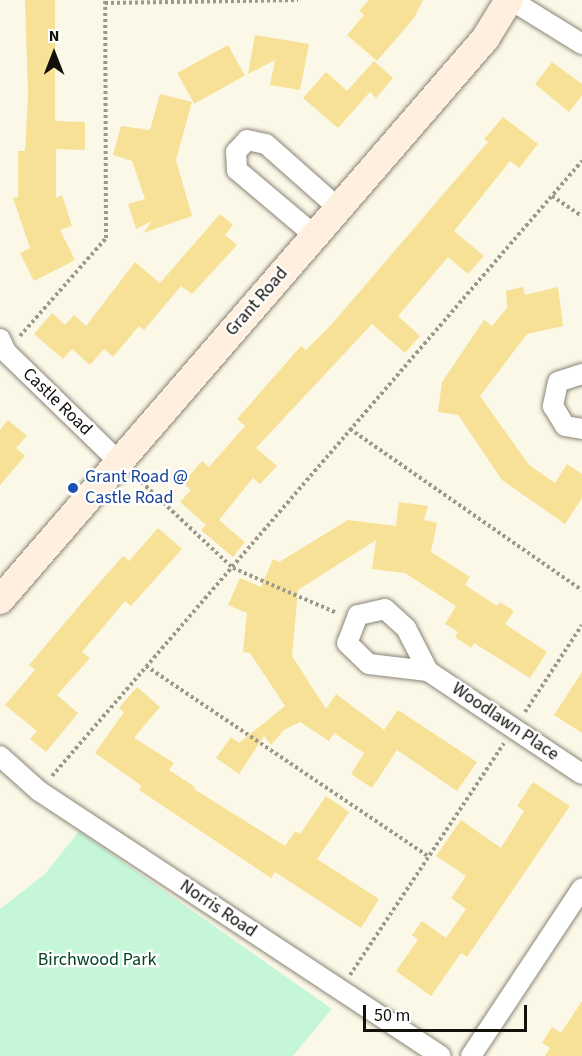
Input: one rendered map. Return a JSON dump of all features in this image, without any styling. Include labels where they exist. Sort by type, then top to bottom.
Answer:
[{"type":"street","points":[[510,0],[582,44]]},
{"type":"street","name":"Grant Road","points":[[0,600],[337,207],[485,39],[510,0]]},
{"type":"street","points":[[314,235],[237,170],[236,152],[247,141],[266,144],[337,207]]},
{"type":"street","name":"Castle Road","points":[[3,345],[119,462]]},
{"type":"street","points":[[582,374],[558,382],[553,406],[565,426],[582,429]]},
{"type":"street","points":[[356,621],[358,615],[385,609],[406,628],[428,671]]},
{"type":"street","name":"Woodlawn Place","points":[[356,621],[347,643],[369,664],[428,671],[515,727],[582,774]]},
{"type":"street","name":"Norris Road","points":[[0,756],[39,791],[441,1056]]},
{"type":"street","points":[[471,1056],[582,888]]},
{"type":"path","points":[[3,345],[106,238],[105,1],[298,0]]},
{"type":"path","points":[[39,791],[582,161]]},
{"type":"path","points":[[552,196],[582,216]]},
{"type":"path","points":[[350,429],[582,590]]},
{"type":"path","points":[[119,462],[233,568],[356,621]]},
{"type":"path","points":[[340,990],[582,625]]},
{"type":"path","points":[[146,666],[429,856]]},
{"type":"green space","name":"Birchwood Park","points":[[79,831],[332,1009],[293,1056],[0,1056],[0,909],[45,874]]},
{"type":"building","points":[[25,0],[55,0],[55,121],[85,122],[85,150],[56,149],[56,198],[62,195],[72,226],[60,230],[75,260],[34,281],[20,253],[30,248],[13,198],[18,197],[18,151],[25,151],[28,95]]},
{"type":"building","points":[[369,0],[423,0],[414,18],[377,61],[347,35],[364,15],[359,11]]},
{"type":"building","points":[[255,35],[309,44],[300,90],[270,85],[275,60],[248,74]]},
{"type":"building","points":[[228,45],[245,76],[194,104],[177,73]]},
{"type":"building","points":[[374,61],[393,78],[376,98],[370,92],[338,128],[303,98],[326,72],[347,91]]},
{"type":"building","points":[[552,62],[582,84],[582,95],[569,112],[535,84]]},
{"type":"building","points":[[160,94],[192,102],[176,160],[192,216],[143,233],[152,221],[136,229],[128,204],[145,199],[132,161],[113,155],[121,126],[150,130]]},
{"type":"building","points":[[503,117],[538,144],[519,168],[510,161],[454,231],[484,256],[468,274],[448,257],[398,316],[420,336],[405,353],[372,324],[256,448],[277,466],[260,484],[253,478],[219,520],[245,542],[233,557],[201,530],[206,525],[180,502],[191,490],[183,483],[202,461],[209,467],[245,426],[237,419],[301,346],[306,350],[331,325],[488,142],[484,139]]},
{"type":"building","points":[[220,214],[233,225],[225,235],[237,245],[192,294],[181,286],[144,330],[139,326],[113,357],[104,349],[90,365],[72,349],[63,359],[34,334],[52,313],[65,325],[74,315],[86,326],[135,262],[160,283]]},
{"type":"building","points":[[523,287],[525,295],[558,287],[563,326],[527,334],[480,396],[529,465],[555,483],[567,464],[582,474],[582,498],[565,524],[502,480],[458,415],[438,412],[442,382],[484,320],[492,326],[507,308],[506,291]]},
{"type":"building","points":[[8,420],[27,436],[16,448],[25,456],[0,485],[0,430]]},
{"type":"building","points":[[399,502],[428,506],[424,520],[437,523],[431,552],[470,577],[465,585],[497,606],[500,602],[514,611],[505,624],[547,652],[530,678],[474,643],[471,648],[455,637],[458,632],[445,624],[456,606],[405,573],[372,569],[376,540],[298,590],[292,656],[326,709],[336,694],[384,730],[398,710],[477,762],[457,791],[397,750],[372,788],[351,774],[364,753],[334,733],[329,741],[300,722],[284,730],[271,745],[264,736],[239,774],[216,758],[231,737],[239,743],[285,706],[250,653],[243,652],[247,613],[228,605],[240,578],[261,587],[273,559],[279,562],[348,520],[396,526]]},
{"type":"building","points":[[158,528],[182,549],[131,606],[125,601],[82,652],[90,658],[57,695],[78,713],[46,752],[30,739],[37,731],[5,705],[35,670],[29,665],[91,592],[123,556],[129,561]]},
{"type":"building","points":[[582,672],[582,733],[554,715]]},
{"type":"building","points":[[137,687],[160,707],[134,738],[174,763],[169,770],[195,787],[194,789],[285,846],[295,831],[300,834],[326,796],[349,812],[317,859],[379,899],[361,928],[275,872],[271,878],[139,790],[142,786],[95,753],[124,712],[119,708]]},
{"type":"building","points":[[533,782],[570,806],[467,957],[461,953],[431,996],[396,971],[418,940],[412,935],[422,921],[446,938],[466,909],[451,898],[466,876],[436,856],[461,820],[501,848],[524,811],[517,806]]},
{"type":"building","points":[[582,1001],[582,1056],[545,1056],[550,1048],[542,1043],[552,1027],[561,1033]]},
{"type":"place","name":"Grant Road @ Castle Road","points":[[73,488]]}]
